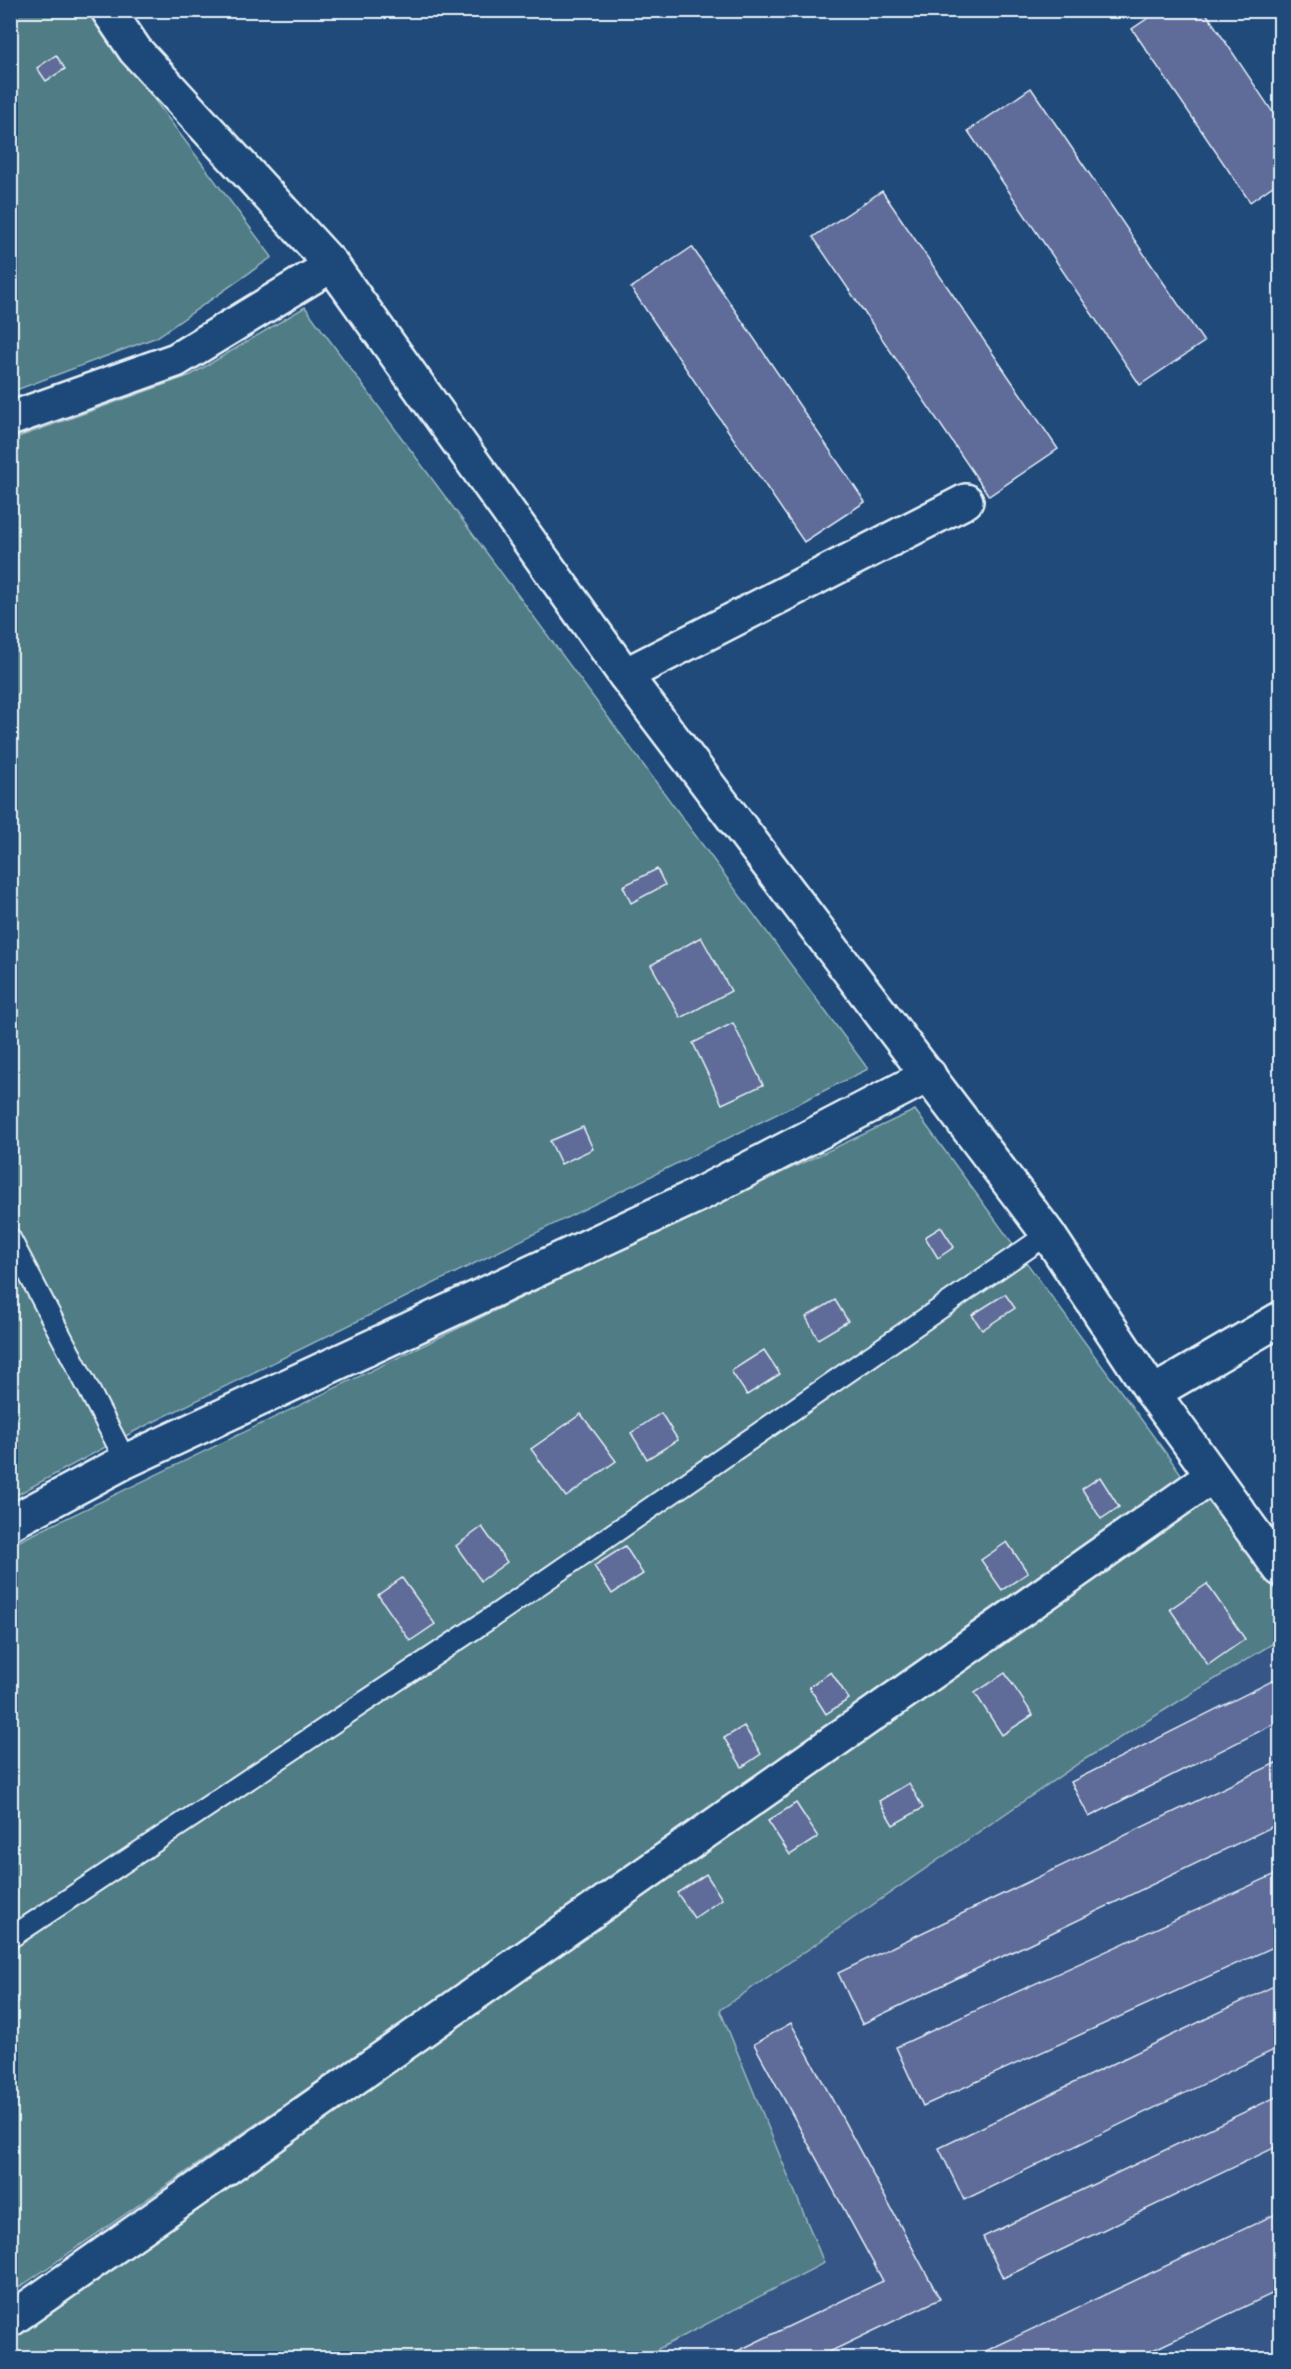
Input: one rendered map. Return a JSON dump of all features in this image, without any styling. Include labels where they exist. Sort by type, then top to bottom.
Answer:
[{"type":"street","points":[[108,10],[135,50],[332,265],[625,675],[1048,1234],[1153,1393],[1281,1569]]},
{"type":"street","points":[[10,419],[176,360],[332,265]]},
{"type":"street","points":[[625,675],[966,501]]},
{"type":"street","points":[[10,1523],[126,1461],[698,1195],[929,1075]]},
{"type":"street","points":[[1153,1393],[1281,1319]]},
{"type":"street","points":[[10,2320],[1212,1476]]},
{"type":"lane","points":[[10,1938],[492,1617],[1048,1234]]},
{"type":"lane","points":[[10,1238],[126,1461]]},
{"type":"shaded area","points":[[1280,1639],[1280,2358],[641,2358],[824,2263],[720,2010],[1082,1761]]},
{"type":"green space","points":[[11,11],[88,11],[272,257],[157,337],[11,392]]},
{"type":"green space","points":[[305,307],[868,1069],[135,1431],[11,1498],[10,440],[191,375]]},
{"type":"green space","points":[[915,1110],[1187,1482],[11,2293],[11,1545],[711,1206]]},
{"type":"green space","points":[[1205,1496],[1280,1595],[1280,1639],[1082,1761],[720,2010],[824,2263],[641,2358],[11,2358],[10,2334]]},
{"type":"building","points":[[1160,10],[1204,10],[1280,123],[1280,181],[1250,202],[1132,29]]},
{"type":"building","points":[[56,55],[65,69],[46,81],[37,68]]},
{"type":"building","points":[[1031,88],[1204,342],[1140,385],[968,131]]},
{"type":"building","points":[[882,191],[1058,449],[989,496],[813,237]]},
{"type":"building","points":[[692,247],[865,502],[804,542],[631,288]]},
{"type":"building","points":[[657,869],[665,885],[631,903],[623,886]]},
{"type":"building","points":[[701,937],[731,991],[681,1018],[651,965]]},
{"type":"building","points":[[733,1023],[763,1085],[722,1104],[693,1043]]},
{"type":"building","points":[[583,1127],[593,1149],[561,1164],[550,1141]]},
{"type":"building","points":[[941,1227],[954,1247],[938,1258],[925,1237]]},
{"type":"building","points":[[1005,1294],[1015,1308],[982,1330],[972,1315]]},
{"type":"building","points":[[835,1300],[848,1321],[818,1339],[806,1317]]},
{"type":"building","points":[[764,1350],[780,1374],[747,1395],[731,1371]]},
{"type":"building","points":[[661,1413],[678,1440],[647,1459],[631,1433]]},
{"type":"building","points":[[581,1414],[616,1461],[566,1497],[531,1449]]},
{"type":"building","points":[[1100,1477],[1119,1507],[1101,1519],[1082,1489]]},
{"type":"building","points":[[482,1527],[507,1562],[481,1581],[456,1546]]},
{"type":"building","points":[[1007,1542],[1028,1573],[1002,1590],[981,1560]]},
{"type":"building","points":[[625,1546],[643,1574],[612,1594],[594,1566]]},
{"type":"building","points":[[402,1578],[435,1624],[410,1641],[378,1595]]},
{"type":"building","points":[[1207,1584],[1245,1639],[1208,1665],[1170,1609]]},
{"type":"building","points":[[831,1672],[849,1699],[826,1714],[809,1687]]},
{"type":"building","points":[[1005,1673],[1033,1715],[1002,1735],[975,1693]]},
{"type":"building","points":[[1280,1677],[1280,1721],[1089,1817],[1071,1782]]},
{"type":"building","points":[[744,1726],[761,1754],[742,1767],[724,1738]]},
{"type":"building","points":[[1280,1761],[1280,1823],[862,2024],[838,1973]]},
{"type":"building","points":[[909,1783],[923,1808],[893,1825],[879,1801]]},
{"type":"building","points":[[796,1803],[818,1837],[790,1855],[768,1821]]},
{"type":"building","points":[[1280,1872],[1280,1944],[923,2106],[896,2047]]},
{"type":"building","points":[[706,1874],[722,1899],[694,1918],[677,1893]]},
{"type":"building","points":[[1280,1983],[1280,2047],[964,2200],[939,2148]]},
{"type":"building","points":[[791,2023],[940,2299],[817,2358],[723,2358],[883,2281],[754,2044]]},
{"type":"building","points":[[1280,2095],[1280,2145],[1003,2278],[983,2237]]},
{"type":"building","points":[[1280,2212],[1280,2290],[1136,2358],[971,2358]]}]
